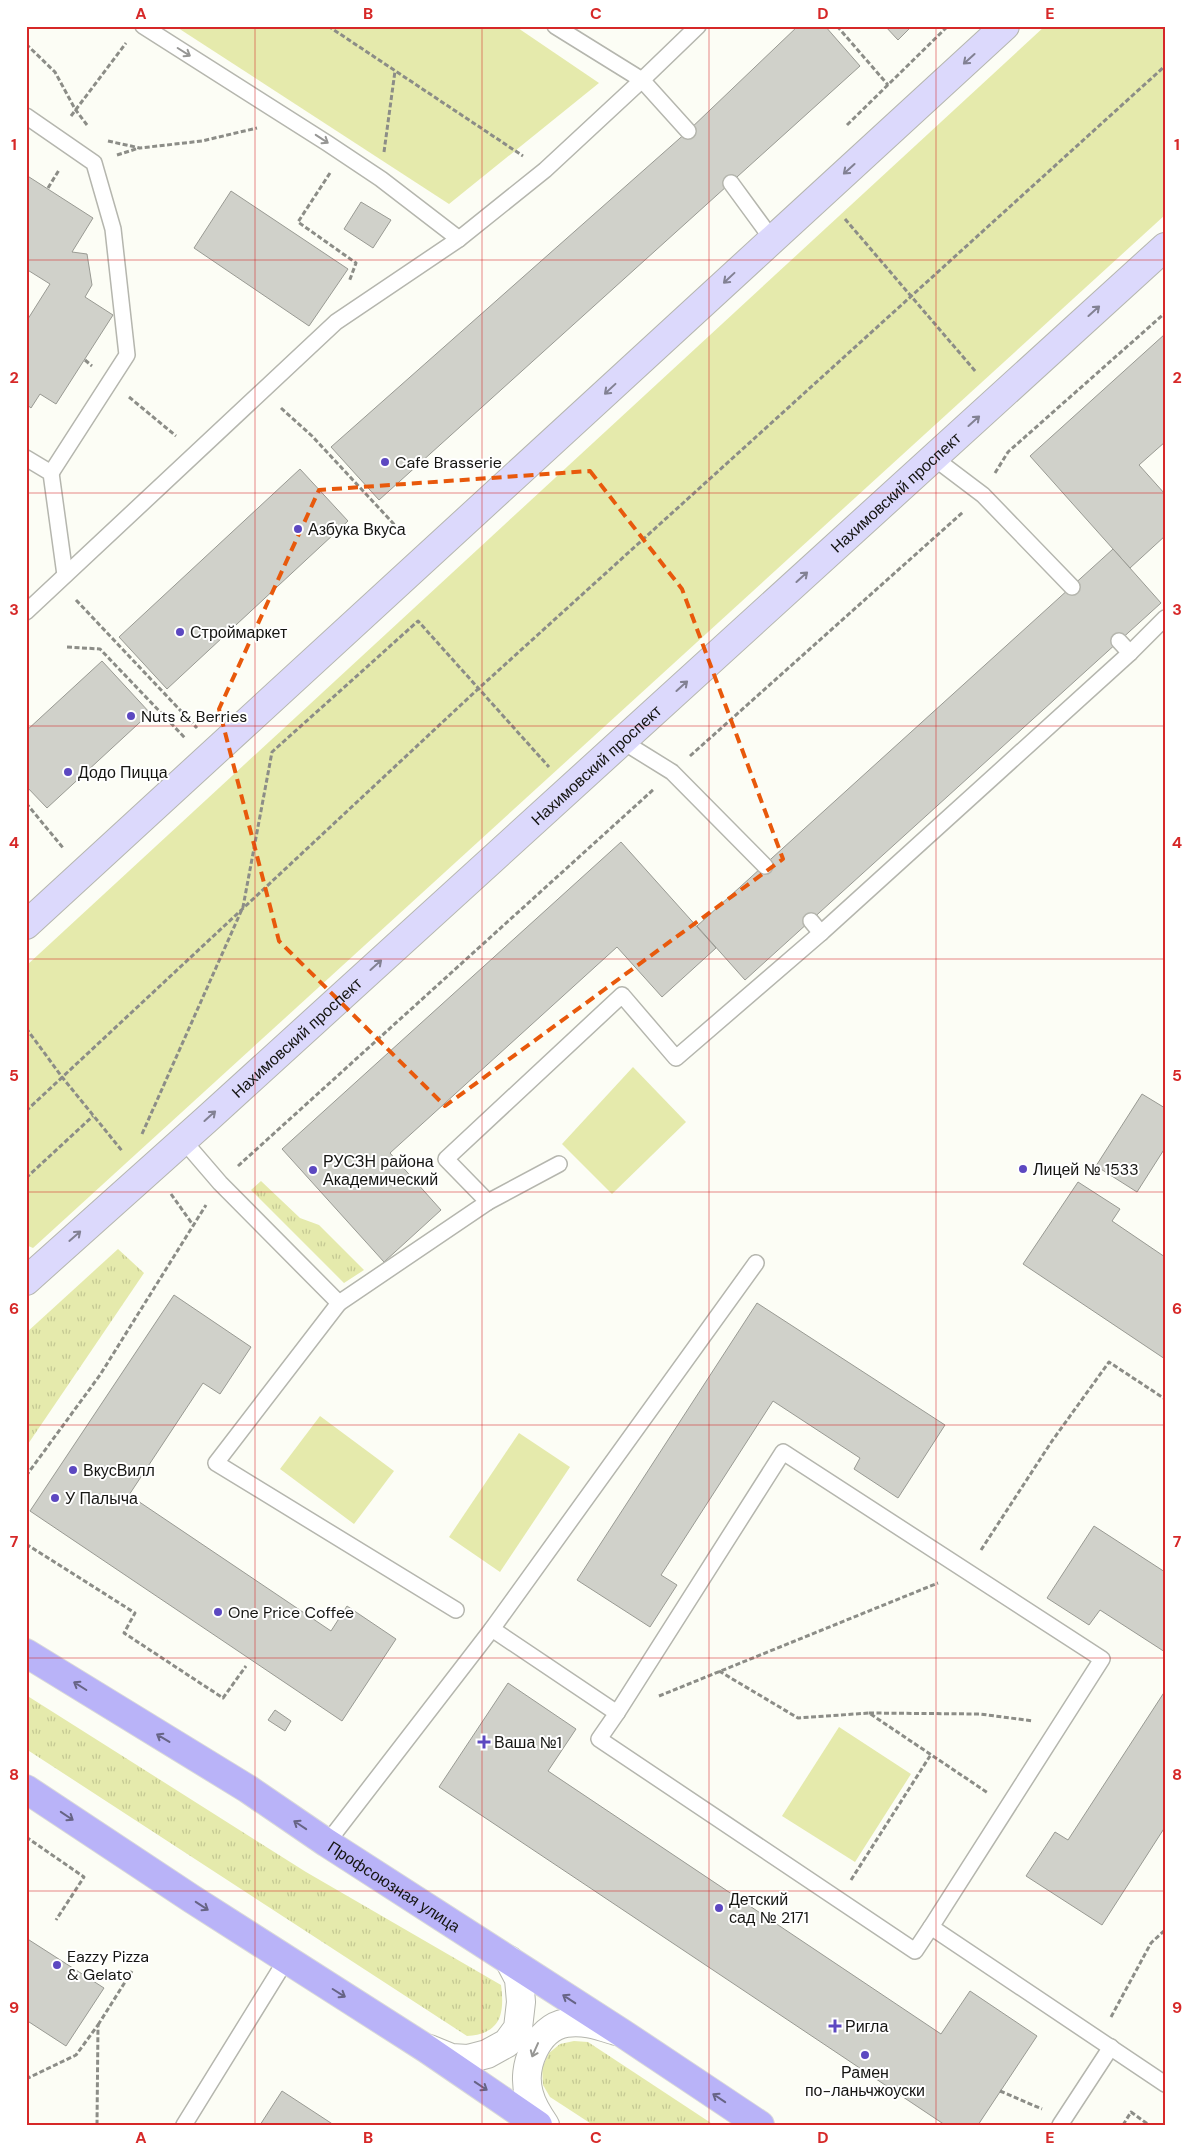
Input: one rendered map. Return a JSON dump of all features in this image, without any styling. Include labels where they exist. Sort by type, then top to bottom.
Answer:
[{"type":"main road","points":[[26,925],[1005,26]]},
{"type":"main road","name":"Нахимовский проспект","points":[[26,1281],[36,1263],[183,1140],[1165,247]]},
{"type":"main road","name":"Профсоюзная улица","points":[[26,1653],[248,1789],[326,1843],[622,2033],[760,2125]]},
{"type":"main road","points":[[26,1789],[286,1960],[427,2049],[538,2125]]},
{"type":"street","points":[[427,2049],[451,2058],[468,2059],[487,2054],[507,2043],[518,2028],[521,2002],[519,1979],[509,1960]]},
{"type":"street","points":[[545,2125],[536,2113],[528,2093],[528,2069],[535,2047],[546,2031],[565,2023],[585,2022],[622,2033]]},
{"type":"lane","points":[[143,26],[291,119],[381,179],[459,239]]},
{"type":"lane","points":[[555,26],[642,80],[688,131]]},
{"type":"lane","points":[[26,612],[336,322],[459,239],[545,170],[698,26]]},
{"type":"lane","points":[[26,116],[94,163],[113,229],[127,355],[51,473],[61,578]]},
{"type":"lane","points":[[731,183],[772,239]]},
{"type":"lane","points":[[26,458],[51,473]]},
{"type":"lane","points":[[934,458],[983,495],[1072,587]]},
{"type":"lane","points":[[488,1202],[446,1159],[622,995],[676,1058],[821,933],[1130,653],[1165,618]]},
{"type":"lane","points":[[1119,641],[1130,653]]},
{"type":"lane","points":[[622,741],[672,772],[764,866]]},
{"type":"lane","points":[[811,922],[821,933]]},
{"type":"lane","points":[[183,1140],[220,1183],[339,1303]]},
{"type":"lane","points":[[456,1610],[216,1464],[339,1303],[488,1202],[559,1164]]},
{"type":"lane","points":[[326,1843],[492,1630],[756,1263]]},
{"type":"lane","points":[[783,1452],[966,1571],[1102,1659],[915,1951],[599,1739],[783,1452]]},
{"type":"lane","points":[[492,1630],[617,1713]]},
{"type":"lane","points":[[931,1927],[1165,2084]]},
{"type":"lane","points":[[184,2125],[286,1960]]},
{"type":"lane","points":[[1060,2125],[1105,2043]]},
{"type":"path","points":[[328,26],[545,170]]},
{"type":"path","points":[[837,26],[888,85]]},
{"type":"path","points":[[57,138],[75,109],[127,41]]},
{"type":"path","points":[[26,44],[55,72],[75,109],[91,131]]},
{"type":"path","points":[[26,1111],[478,689],[1165,66]]},
{"type":"path","points":[[381,179],[395,71]]},
{"type":"path","points":[[105,140],[140,148],[193,142],[291,119]]},
{"type":"path","points":[[336,322],[356,263],[298,222],[343,154]]},
{"type":"path","points":[[845,220],[976,372]]},
{"type":"path","points":[[220,1183],[672,772],[983,495],[1008,452],[1165,313]]},
{"type":"path","points":[[109,381],[196,452]]},
{"type":"path","points":[[262,391],[312,436],[407,538]]},
{"type":"path","points":[[61,578],[200,731]]},
{"type":"path","points":[[140,1138],[243,907],[272,752],[418,621],[552,770]]},
{"type":"path","points":[[67,647],[100,649],[189,742]]},
{"type":"path","points":[[26,803],[69,854]]},
{"type":"path","points":[[26,1028],[62,1077],[124,1154]]},
{"type":"path","points":[[26,1178],[93,1116]]},
{"type":"path","points":[[26,1476],[100,1374],[193,1225]]},
{"type":"path","points":[[617,1713],[966,1571],[1045,1452],[1109,1362],[1165,1399]]},
{"type":"path","points":[[26,1544],[135,1613],[124,1633],[223,1698],[246,1666]]},
{"type":"path","points":[[719,1671],[798,1718],[869,1713],[980,1714],[1060,1724]]},
{"type":"path","points":[[869,1713],[930,1756],[1007,1806]]},
{"type":"path","points":[[838,1900],[930,1756]]},
{"type":"path","points":[[26,1837],[84,1877],[56,1920]]},
{"type":"path","points":[[1105,2043],[1151,1943],[1165,1930]]},
{"type":"path","points":[[26,2079],[76,2055],[98,2025],[132,1971]]},
{"type":"path","points":[[97,2125],[98,2025]]},
{"type":"path","points":[[1000,2091],[1043,2109]]},
{"type":"path","points":[[1123,2125],[1131,2112],[1150,2125]]},
{"type":"highlighted area","points":[[590,471],[682,589],[783,859],[445,1106],[279,941],[219,709],[319,490]]},
{"type":"green space","points":[[175,26],[515,26],[599,83],[449,204]]},
{"type":"green space","points":[[1045,26],[1165,26],[1165,215],[33,1248],[26,1245],[26,966]]},
{"type":"green space","points":[[633,1067],[686,1122],[612,1194],[562,1144]]},
{"type":"green space","points":[[261,1181],[300,1218],[319,1225],[364,1270],[344,1283],[251,1190]]},
{"type":"green space","points":[[118,1249],[144,1273],[26,1447],[26,1333]]},
{"type":"green space","points":[[320,1416],[394,1471],[354,1524],[280,1469]]},
{"type":"green space","points":[[519,1433],[570,1467],[500,1572],[449,1537]]},
{"type":"green space","points":[[26,1695],[306,1872],[501,1985],[502,2005],[498,2021],[487,2031],[467,2036],[26,1749]]},
{"type":"green space","points":[[839,1727],[911,1774],[855,1862],[782,1816]]},
{"type":"green space","points":[[574,2041],[588,2042],[714,2125],[593,2125],[550,2097],[543,2085],[542,2068],[549,2053],[560,2044]]},
{"type":"building","points":[[798,26],[825,26],[860,66],[379,500],[331,447],[688,131]]},
{"type":"building","points":[[885,26],[912,26],[898,40]]},
{"type":"building","points":[[26,175],[93,218],[72,252],[87,254],[92,285],[85,297],[113,315],[56,404],[40,394],[31,408],[26,404],[26,322],[50,284],[26,269]]},
{"type":"building","points":[[231,191],[348,269],[309,326],[194,248]]},
{"type":"building","points":[[361,202],[391,220],[373,248],[344,229]]},
{"type":"building","points":[[1165,334],[1165,442],[1139,465],[1165,494],[1165,536],[1130,568],[1030,456]]},
{"type":"building","points":[[300,469],[348,521],[167,689],[119,637]]},
{"type":"building","points":[[1113,549],[1161,603],[745,980],[697,926]]},
{"type":"building","points":[[102,661],[150,713],[47,808],[26,786],[26,731]]},
{"type":"building","points":[[621,842],[716,948],[662,997],[617,947],[390,1153],[441,1210],[384,1262],[282,1149]]},
{"type":"building","points":[[1142,1094],[1165,1108],[1165,1148],[1137,1192],[1096,1166]]},
{"type":"building","points":[[1078,1182],[1120,1209],[1112,1221],[1165,1257],[1165,1359],[1023,1264]]},
{"type":"building","points":[[174,1295],[251,1347],[220,1394],[203,1383],[129,1495],[331,1631],[347,1606],[396,1639],[342,1721],[30,1511]]},
{"type":"building","points":[[757,1303],[945,1425],[898,1498],[854,1469],[860,1458],[773,1401],[661,1575],[677,1585],[650,1627],[577,1580]]},
{"type":"building","points":[[1094,1526],[1165,1572],[1165,1652],[1100,1610],[1089,1625],[1047,1598]]},
{"type":"building","points":[[508,1683],[576,1729],[548,1771],[941,2034],[970,1991],[1037,2036],[978,2125],[945,2125],[439,1787]]},
{"type":"building","points":[[1165,1691],[1165,1827],[1102,1925],[1026,1876],[1055,1832],[1068,1840]]},
{"type":"building","points":[[275,1710],[291,1721],[285,1731],[268,1720]]},
{"type":"building","points":[[26,1938],[104,1988],[66,2046],[26,2020]]},
{"type":"building","points":[[282,2091],[334,2125],[260,2125]]},
{"type":"place","name":"Cafe Brasserie","points":[[385,462]]},
{"type":"place","name":"Азбука Вкуса","points":[[298,529]]},
{"type":"place","name":"Строймаркет","points":[[180,632]]},
{"type":"place","name":"Nuts & Berries","points":[[131,716]]},
{"type":"place","name":"Додо Пицца","points":[[68,772]]},
{"type":"place","name":"Лицей № 1533","points":[[1023,1169]]},
{"type":"place","name":"РУСЗН района Академический","points":[[313,1170]]},
{"type":"place","name":"ВкусВилл","points":[[73,1470]]},
{"type":"place","name":"У Палыча","points":[[55,1498]]},
{"type":"place","name":"One Price Coffee","points":[[218,1612]]},
{"type":"place","name":"Ваша №1","points":[[484,1742]]},
{"type":"place","name":"Детский сад № 2171","points":[[719,1908]]},
{"type":"place","name":"Eazzy Pizza & Gelato","points":[[57,1965]]},
{"type":"place","name":"Ригла","points":[[835,2026]]},
{"type":"place","name":"Рамен по-ланьчжоуски","points":[[865,2055]]}]
